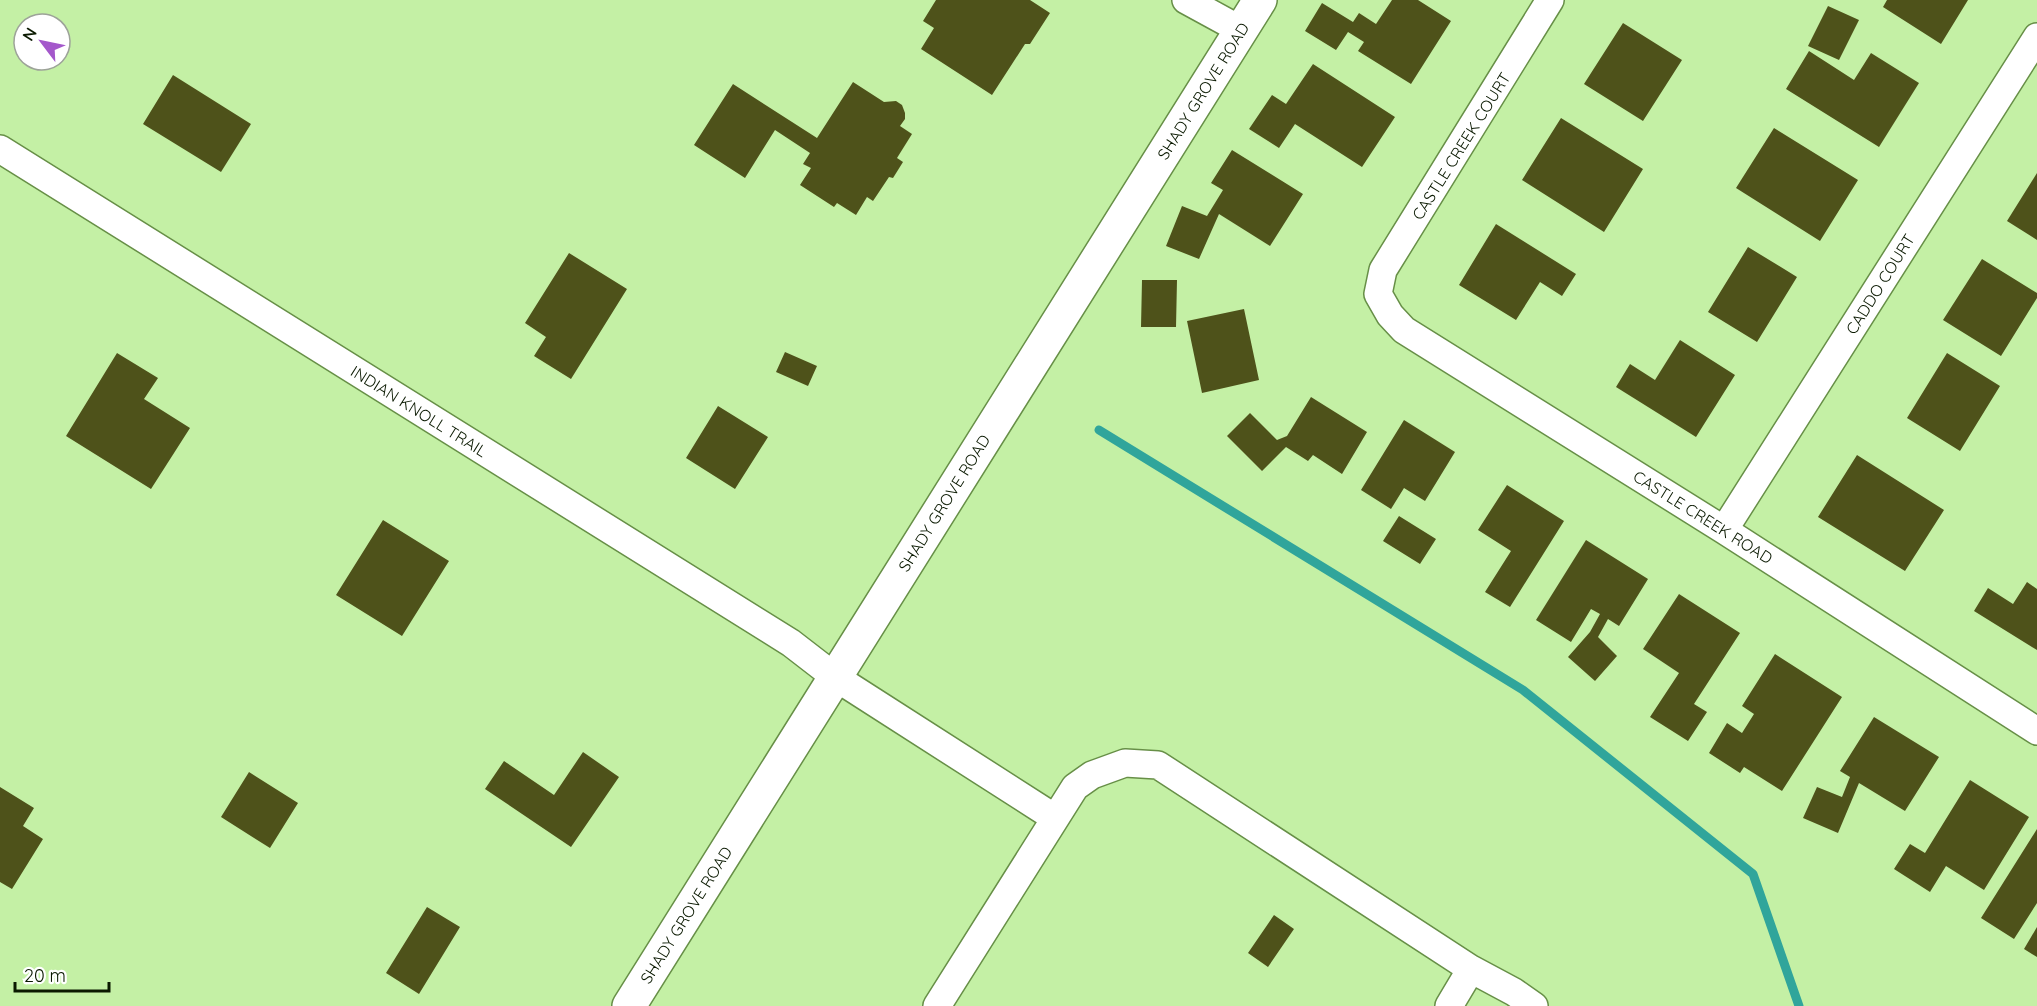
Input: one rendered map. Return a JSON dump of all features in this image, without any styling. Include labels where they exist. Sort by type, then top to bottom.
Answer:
[{"type":"street","points":[[1186,0],[1241,30]]},
{"type":"street","name":"SHADY GROVE ROAD","points":[[629,1006],[1260,0]]},
{"type":"street","name":"CASTLE CREEK COURT","points":[[1378,294],[1383,270],[1550,0]]},
{"type":"street","name":"CADDO COURT","points":[[1724,530],[2037,37]]},
{"type":"street","name":"INDIAN KNOLL TRAIL","points":[[0,148],[791,644],[835,676],[1055,818]]},
{"type":"street","name":"CASTLE CREEK ROAD","points":[[1378,294],[1390,315],[1404,330],[1724,530],[2037,731]]},
{"type":"street","points":[[937,1006],[1075,787],[1092,776],[1125,763],[1158,765],[1472,969],[1534,1006]]},
{"type":"street","points":[[1449,1006],[1472,969]]},
{"type":"building","points":[[936,0],[1030,0],[1050,13],[1030,44],[1025,44],[992,95],[921,49],[934,28],[923,21]]},
{"type":"building","points":[[1392,0],[1418,0],[1451,21],[1411,84],[1358,51],[1364,42],[1348,32],[1336,50],[1305,31],[1322,3],[1353,22],[1359,13],[1376,24]]},
{"type":"building","points":[[1887,0],[1968,0],[1941,44],[1883,7]]},
{"type":"building","points":[[1828,6],[1859,20],[1839,60],[1808,46]]},
{"type":"building","points":[[1623,23],[1682,60],[1643,121],[1584,84]]},
{"type":"building","points":[[1809,51],[1854,80],[1871,53],[1919,83],[1879,147],[1786,89]]},
{"type":"building","points":[[1313,64],[1395,117],[1362,167],[1295,124],[1279,148],[1249,129],[1272,95],[1286,104]]},
{"type":"building","points":[[173,75],[251,124],[221,172],[143,124]]},
{"type":"building","points":[[853,82],[884,102],[896,101],[902,105],[905,119],[900,126],[912,134],[897,158],[903,162],[893,178],[889,177],[873,201],[867,197],[856,215],[837,203],[834,207],[800,185],[811,168],[803,164],[810,153],[775,130],[745,178],[694,145],[733,84],[817,138]]},
{"type":"building","points":[[1561,118],[1643,169],[1604,232],[1522,180]]},
{"type":"building","points":[[1774,128],[1858,180],[1820,241],[1736,188]]},
{"type":"building","points":[[1232,150],[1303,194],[1270,246],[1219,214],[1199,259],[1166,246],[1182,206],[1207,216],[1223,190],[1211,183]]},
{"type":"building","points":[[2037,173],[2037,240],[2007,221]]},
{"type":"building","points":[[1496,224],[1576,274],[1562,296],[1540,282],[1516,320],[1459,285]]},
{"type":"building","points":[[1748,247],[1797,277],[1757,342],[1708,312]]},
{"type":"building","points":[[569,253],[627,289],[571,379],[534,356],[546,337],[525,323]]},
{"type":"building","points":[[1982,259],[2037,293],[2037,298],[2001,356],[1943,320]]},
{"type":"building","points":[[1142,280],[1177,280],[1176,327],[1141,327]]},
{"type":"building","points":[[1244,309],[1259,380],[1202,393],[1187,321]]},
{"type":"building","points":[[1680,340],[1735,375],[1696,437],[1616,387],[1630,364],[1655,380]]},
{"type":"building","points":[[785,352],[817,366],[808,386],[776,372]]},
{"type":"building","points":[[117,353],[158,378],[144,399],[190,428],[151,489],[66,436]]},
{"type":"building","points":[[1947,353],[2000,386],[1960,451],[1907,418]]},
{"type":"building","points":[[1311,397],[1367,432],[1342,474],[1313,455],[1308,461],[1286,447],[1262,471],[1227,436],[1250,413],[1277,440],[1287,436]]},
{"type":"building","points":[[718,406],[768,437],[735,489],[686,458]]},
{"type":"building","points":[[1404,420],[1455,452],[1425,501],[1404,488],[1391,509],[1361,490]]},
{"type":"building","points":[[1857,455],[1944,510],[1905,571],[1818,517]]},
{"type":"building","points":[[1507,485],[1564,521],[1510,607],[1485,592],[1511,551],[1478,530]]},
{"type":"building","points":[[1399,516],[1436,539],[1420,564],[1383,541]]},
{"type":"building","points":[[383,520],[449,561],[402,636],[336,595]]},
{"type":"building","points":[[1586,540],[1648,579],[1619,626],[1608,619],[1598,637],[1617,656],[1595,681],[1568,657],[1590,632],[1600,614],[1591,609],[1571,642],[1536,620]]},
{"type":"building","points":[[2027,582],[2037,589],[2037,650],[1974,611],[1988,588],[2013,604]]},
{"type":"building","points":[[1679,594],[1740,633],[1694,704],[1707,712],[1688,741],[1650,717],[1679,673],[1643,649]]},
{"type":"building","points":[[1775,654],[1842,697],[1782,791],[1744,767],[1740,773],[1709,753],[1727,723],[1742,733],[1754,714],[1742,706]]},
{"type":"building","points":[[1874,717],[1939,757],[1905,811],[1859,783],[1838,833],[1803,818],[1817,787],[1842,797],[1850,777],[1840,771]]},
{"type":"building","points":[[583,752],[619,777],[571,847],[485,789],[504,761],[554,795]]},
{"type":"building","points":[[249,772],[298,803],[270,848],[221,817]]},
{"type":"building","points":[[1970,780],[2029,817],[1984,890],[1946,866],[1930,892],[1894,869],[1910,844],[1925,853]]},
{"type":"building","points":[[0,787],[34,808],[23,826],[43,839],[12,889],[0,882]]},
{"type":"building","points":[[2037,829],[2037,903],[2014,939],[1981,918]]},
{"type":"building","points":[[427,907],[460,927],[419,994],[386,973]]},
{"type":"building","points":[[1274,915],[1294,929],[1268,967],[1248,953]]},
{"type":"building","points":[[2037,927],[2037,957],[2024,949]]},
{"type":"waterway","points":[[1099,430],[1523,690],[1753,874],[1799,1006]]}]
